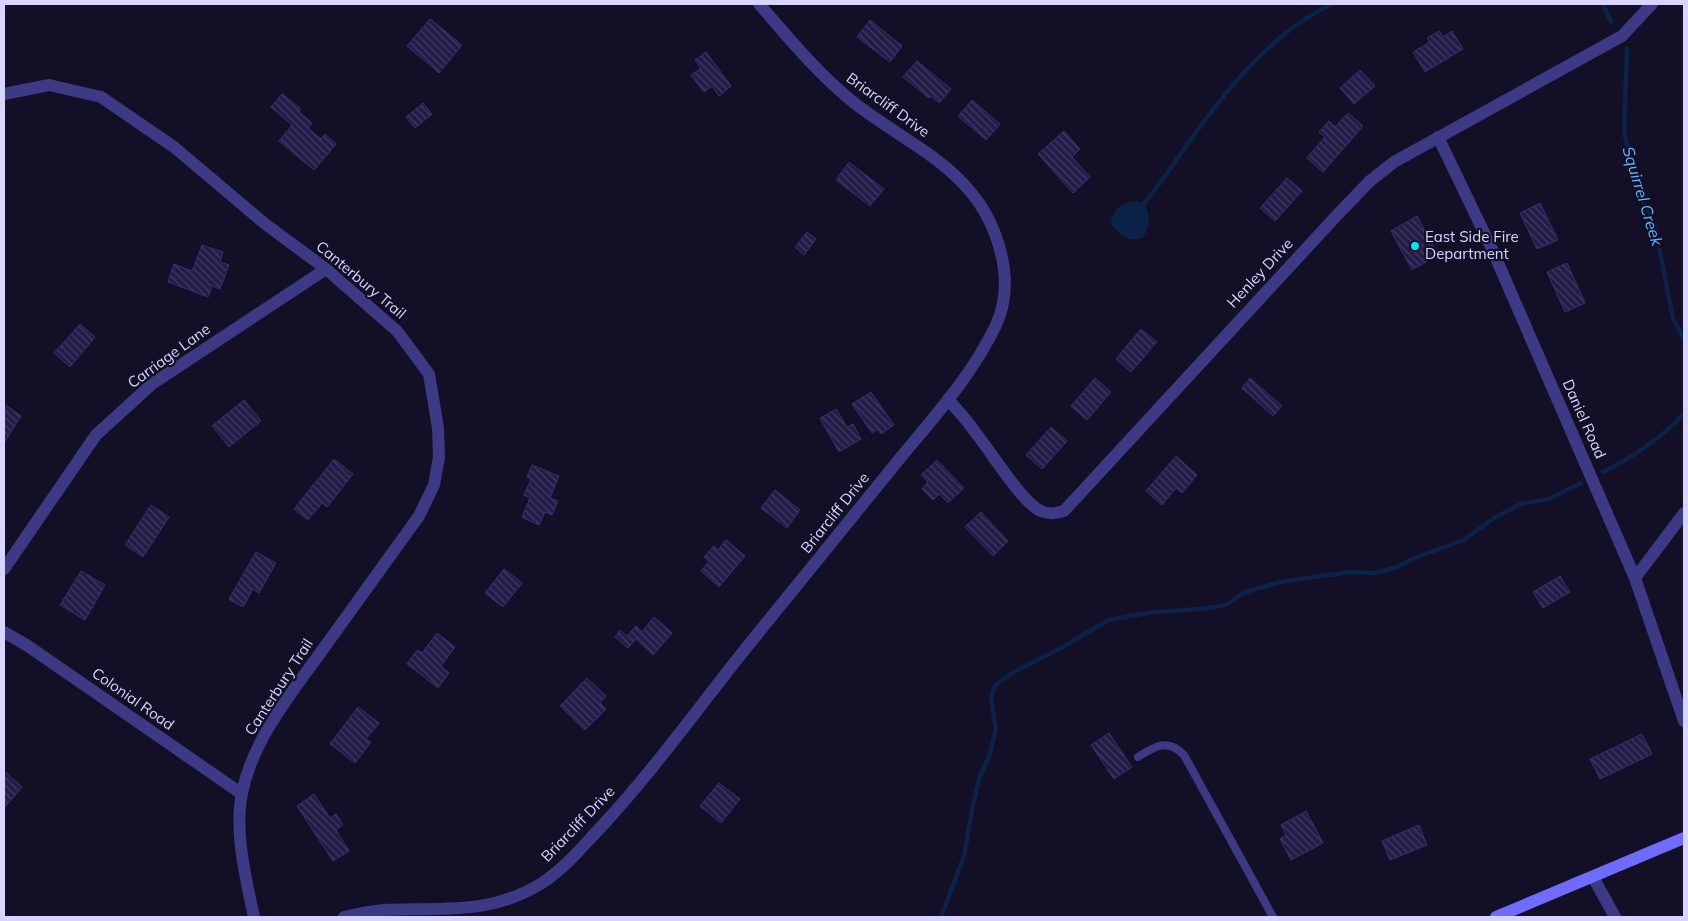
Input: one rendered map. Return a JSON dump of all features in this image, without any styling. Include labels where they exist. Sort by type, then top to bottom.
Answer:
[{"type":"main road","points":[[1496,917],[1684,838]]},
{"type":"street","name":"Briarcliff Drive","points":[[344,917],[380,910],[448,910],[491,905],[518,896],[542,883],[564,867],[617,810],[948,399],[982,352],[997,322],[1004,301],[1006,279],[999,246],[989,217],[971,190],[950,170],[853,102],[819,72],[758,4]]},
{"type":"street","name":"Henley Drive","points":[[948,399],[1032,506],[1042,512],[1052,514],[1064,511],[1370,181],[1394,162],[1622,36],[1652,4]]},
{"type":"street","name":"Canterbury Trail","points":[[4,94],[49,85],[101,97],[174,147],[264,223],[326,269],[397,330],[429,374],[438,428],[439,456],[434,485],[419,516],[288,697],[265,735],[250,766],[242,794],[240,838],[254,917]]},
{"type":"street","name":"Daniel Road","points":[[1438,137],[1492,249],[1635,578],[1684,721]]},
{"type":"street","name":"Carriage Lane","points":[[4,568],[96,435],[152,384],[326,269]]},
{"type":"street","points":[[1635,578],[1684,512]]},
{"type":"street","name":"Colonial Road","points":[[4,632],[28,646],[242,794]]},
{"type":"street","points":[[1593,877],[1615,917]]},
{"type":"lane","points":[[1138,757],[1153,747],[1166,744],[1176,747],[1184,755],[1273,917]]},
{"type":"water","points":[[1137,201],[1145,204],[1149,218],[1148,226],[1142,238],[1132,239],[1121,235],[1111,224],[1113,214],[1122,205]]},
{"type":"building","points":[[430,19],[462,45],[439,73],[407,46]]},
{"type":"building","points":[[870,20],[902,46],[890,62],[857,37]]},
{"type":"building","points":[[1439,31],[1443,37],[1452,31],[1463,49],[1425,72],[1413,52],[1430,42],[1427,38]]},
{"type":"building","points":[[706,52],[731,86],[719,96],[712,86],[704,92],[691,75],[701,68],[695,60]]},
{"type":"building","points":[[917,61],[951,89],[939,103],[931,96],[929,98],[903,77]]},
{"type":"building","points":[[1360,70],[1375,86],[1354,104],[1340,88]]},
{"type":"building","points":[[282,94],[301,109],[299,112],[312,123],[308,128],[321,139],[325,134],[336,144],[314,170],[279,141],[292,125],[271,107]]},
{"type":"building","points":[[972,100],[1000,124],[986,140],[958,116]]},
{"type":"building","points":[[423,103],[432,114],[415,128],[406,117]]},
{"type":"building","points":[[1348,113],[1363,126],[1323,172],[1307,158],[1325,137],[1319,132],[1329,121],[1335,127]]},
{"type":"building","points":[[1064,131],[1080,149],[1072,157],[1090,177],[1073,193],[1038,154]]},
{"type":"building","points":[[849,162],[884,189],[870,206],[836,180]]},
{"type":"building","points":[[1287,178],[1302,191],[1275,221],[1260,208]]},
{"type":"building","points":[[1540,203],[1558,240],[1537,249],[1520,213]]},
{"type":"building","points":[[1417,216],[1438,255],[1412,270],[1391,231]]},
{"type":"building","points":[[807,232],[816,239],[804,255],[795,247]]},
{"type":"building","points":[[202,245],[223,252],[220,262],[229,265],[220,289],[212,286],[208,297],[168,282],[174,264],[192,271]]},
{"type":"building","points":[[1567,263],[1585,303],[1565,312],[1547,272]]},
{"type":"building","points":[[80,324],[95,337],[70,367],[54,353]]},
{"type":"building","points":[[1141,329],[1157,342],[1131,372],[1116,359]]},
{"type":"building","points":[[1095,378],[1111,392],[1087,420],[1071,406]]},
{"type":"building","points":[[1250,378],[1282,406],[1273,416],[1242,388]]},
{"type":"building","points":[[871,392],[894,425],[881,434],[878,429],[872,433],[852,404]]},
{"type":"building","points":[[244,400],[261,421],[229,447],[212,426]]},
{"type":"building","points":[[4,404],[21,416],[4,443]]},
{"type":"building","points":[[836,409],[847,427],[853,424],[861,439],[839,452],[820,418]]},
{"type":"building","points":[[1051,427],[1067,441],[1042,469],[1026,455]]},
{"type":"building","points":[[1176,456],[1197,475],[1182,493],[1176,488],[1162,505],[1146,491]]},
{"type":"building","points":[[334,459],[353,474],[327,507],[322,503],[308,520],[294,509]]},
{"type":"building","points":[[937,460],[964,488],[948,503],[939,494],[933,500],[922,489],[928,482],[921,475]]},
{"type":"building","points":[[532,465],[559,476],[550,498],[558,501],[552,515],[545,512],[539,525],[522,517],[530,498],[524,495],[531,479],[527,477]]},
{"type":"building","points":[[775,490],[800,510],[787,528],[761,508]]},
{"type":"building","points":[[151,505],[169,517],[143,557],[125,545]]},
{"type":"building","points":[[981,512],[1008,541],[993,556],[965,527]]},
{"type":"building","points":[[726,540],[745,556],[719,587],[701,571],[709,561],[704,557],[714,546],[718,550]]},
{"type":"building","points":[[256,552],[276,563],[259,593],[253,589],[243,607],[229,599]]},
{"type":"building","points":[[504,569],[522,583],[503,607],[485,593]]},
{"type":"building","points":[[81,571],[105,585],[85,620],[60,605]]},
{"type":"building","points":[[1560,576],[1570,592],[1543,608],[1533,592]]},
{"type":"building","points":[[654,617],[672,633],[653,655],[636,639],[628,648],[615,637],[620,630],[627,636],[636,626],[642,632]]},
{"type":"building","points":[[437,633],[455,647],[441,666],[449,673],[438,688],[407,664],[417,650],[422,653]]},
{"type":"building","points":[[587,678],[606,696],[600,703],[606,709],[585,730],[560,706]]},
{"type":"building","points":[[358,707],[379,723],[366,739],[371,742],[355,763],[330,744]]},
{"type":"building","points":[[1109,733],[1132,767],[1114,779],[1091,745]]},
{"type":"building","points":[[1642,734],[1652,754],[1600,779],[1590,759]]},
{"type":"building","points":[[4,771],[22,787],[6,806],[4,803]]},
{"type":"building","points":[[719,783],[740,799],[721,823],[700,806]]},
{"type":"building","points":[[314,794],[330,818],[336,814],[343,825],[336,830],[349,851],[333,861],[297,806]]},
{"type":"building","points":[[1306,811],[1323,843],[1291,860],[1280,839],[1286,835],[1281,825]]},
{"type":"building","points":[[1419,825],[1427,845],[1390,860],[1382,841]]},
{"type":"waterway","points":[[1140,208],[1217,104],[1250,66],[1292,28],[1332,4]]},
{"type":"waterway","name":"Squirrel Creek","points":[[1603,4],[1611,22]]},
{"type":"waterway","name":"Squirrel Creek","points":[[1627,49],[1624,131],[1636,185],[1655,226],[1673,319],[1684,339]]},
{"type":"waterway","points":[[1603,472],[1646,446],[1684,414]]},
{"type":"waterway","points":[[941,917],[964,856],[980,776],[990,754],[996,729],[991,699],[995,685],[1014,672],[1109,620],[1154,612],[1226,605],[1245,592],[1280,582],[1350,572],[1375,573],[1397,567],[1414,558],[1464,540],[1494,518],[1521,504],[1549,499],[1581,483]]},
{"type":"place","name":"East Side Fire Department","points":[[1415,246]]}]
